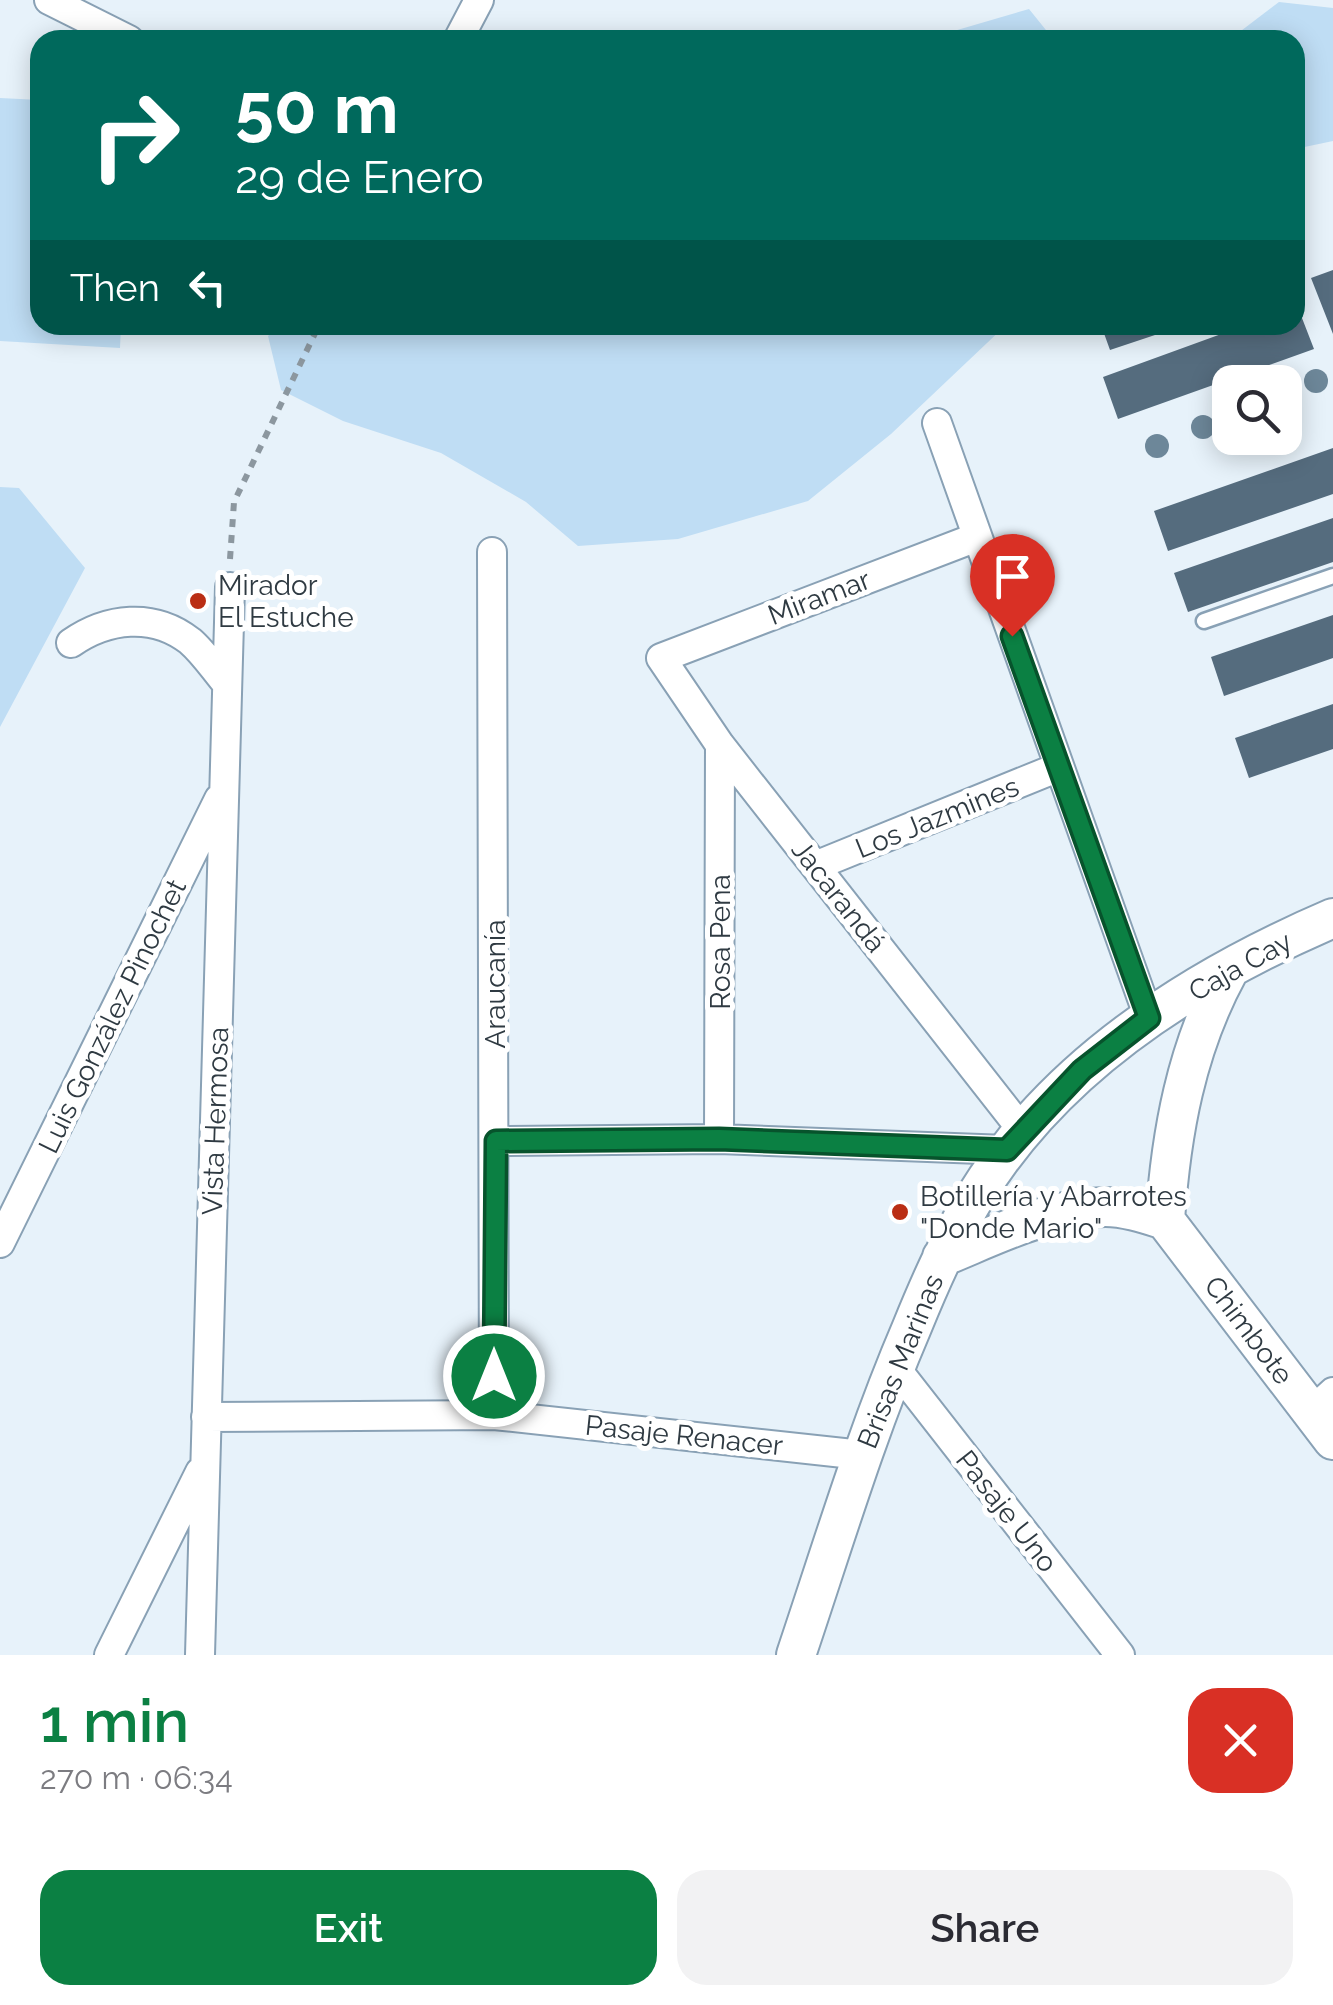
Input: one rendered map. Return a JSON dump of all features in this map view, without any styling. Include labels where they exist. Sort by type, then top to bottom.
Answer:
[{"type":"street","points":[[49,0],[110,30]]},
{"type":"street","points":[[463,30],[478,0]]},
{"type":"street","points":[[937,423],[1149,1018]]},
{"type":"street","name":"Miramar","points":[[661,658],[978,537]]},
{"type":"street","name":"Araucanía","points":[[492,552],[494,1415]]},
{"type":"street","name":"Vista Hermosa","points":[[200,1655],[230,586]]},
{"type":"street","points":[[71,643],[102,626],[138,621],[156,624],[189,640],[226,684]]},
{"type":"street","name":"Jacarandá","points":[[661,658],[720,745],[816,866],[1015,1140]]},
{"type":"street","name":"Rosa Pena","points":[[719,1139],[720,745]]},
{"type":"street","name":"Los Jazmines","points":[[816,866],[1060,767]]},
{"type":"street","name":"Luis González Pinochet","points":[[0,1243],[224,789]]},
{"type":"street","name":"Caja Cay","points":[[1149,1018],[1278,942],[1333,918]]},
{"type":"street","points":[[942,1257],[1040,1217],[1072,1211],[1106,1207],[1165,1220],[1173,1134],[1184,1085],[1208,1008],[1230,970]]},
{"type":"street","name":"Brisas Marinas","points":[[796,1655],[895,1367],[967,1209],[1015,1140],[1082,1070],[1149,1018]]},
{"type":"street","points":[[496,1141],[1015,1140]]},
{"type":"street","name":"Chimbote","points":[[1165,1220],[1326,1415]]},
{"type":"street","name":"Pasaje Uno","points":[[895,1367],[1120,1655]]},
{"type":"street","name":"Pasaje Renacer","points":[[206,1417],[494,1415],[862,1454]]},
{"type":"street","points":[[110,1655],[205,1462]]},
{"type":"lane","points":[[1204,621],[1333,576]]},
{"type":"path","points":[[230,586],[230,518],[234,502],[314,335]]},
{"type":"shaded area","points":[[1279,2],[1333,8],[1333,141],[1305,147],[1305,30],[1242,30]]},
{"type":"shaded area","points":[[1029,9],[1046,30],[957,30]]},
{"type":"shaded area","points":[[0,98],[30,100],[30,335],[121,335],[120,348],[0,341]]},
{"type":"shaded area","points":[[995,335],[891,434],[808,501],[678,539],[578,546],[526,502],[441,453],[343,421],[281,390],[268,336]]},
{"type":"shaded area","points":[[0,487],[19,488],[85,568],[0,727]]},
{"type":"building","points":[[1333,270],[1333,334],[1311,278]]},
{"type":"building","points":[[1305,326],[1314,349],[1269,365],[1212,365],[1212,385],[1118,419],[1103,377],[1218,335],[1305,335]]},
{"type":"building","points":[[1105,335],[1155,335],[1110,350]]},
{"type":"building","points":[[1333,448],[1333,494],[1168,551],[1154,511]]},
{"type":"building","points":[[1333,518],[1333,562],[1188,612],[1174,573]]},
{"type":"building","points":[[1333,615],[1333,658],[1224,696],[1211,657]]},
{"type":"building","points":[[1333,704],[1333,749],[1249,778],[1235,738]]},
{"type":"place","name":"Mirador El Estuche","points":[[198,601]]},
{"type":"place","name":"Botillería y Abarrotes \"Donde Mario\"","points":[[900,1212]]},
{"type":"route","points":[[494,1376],[496,1141],[719,1139],[1007,1150],[1082,1070],[1149,1018],[1012,636]]}]
